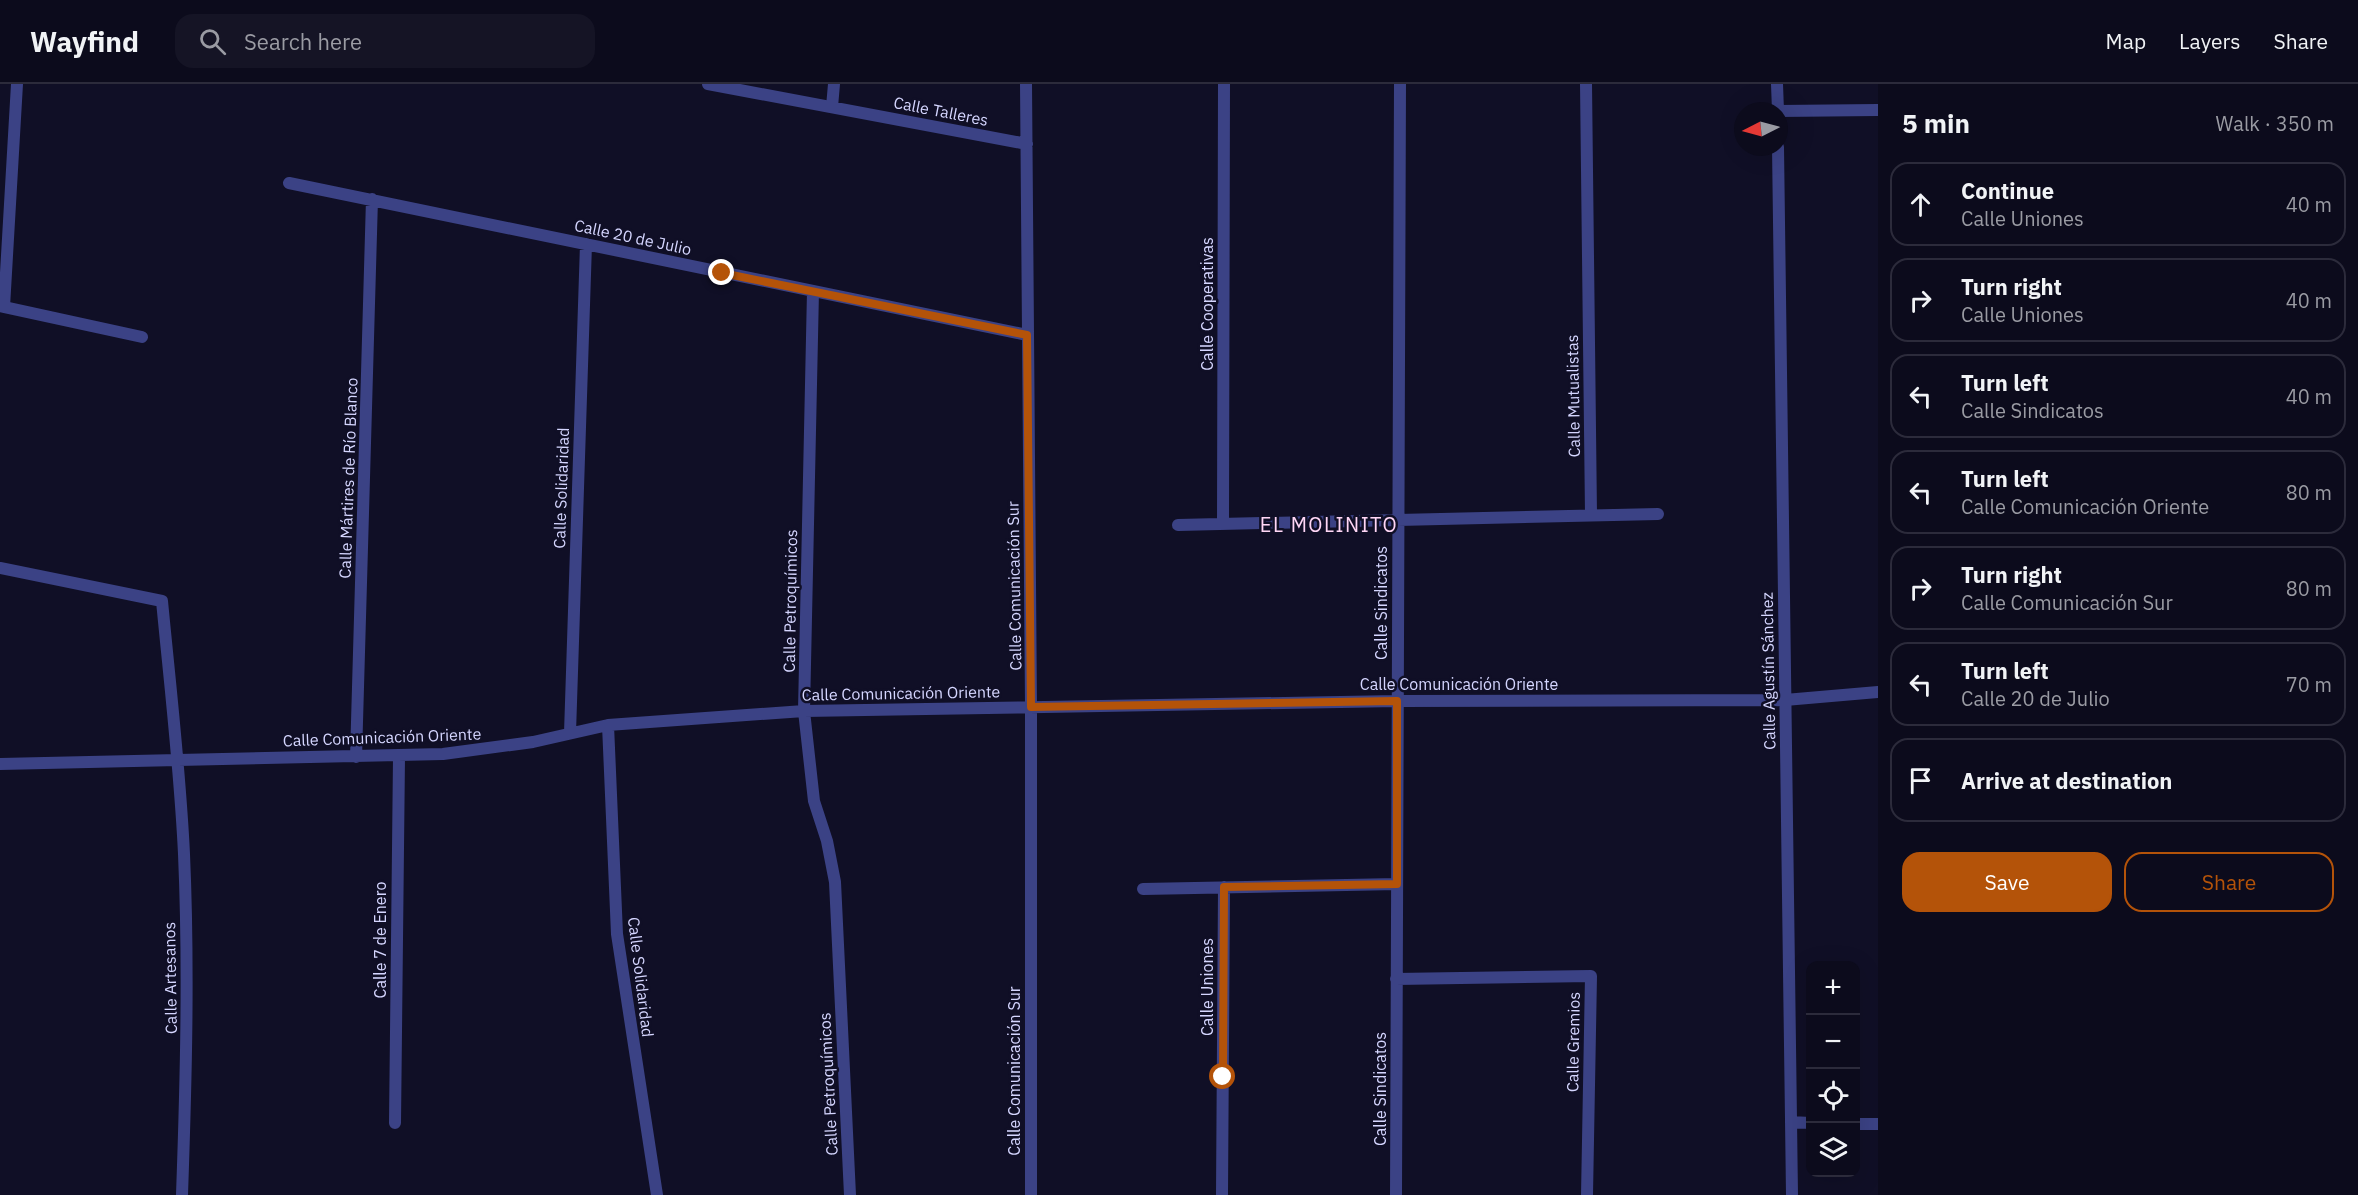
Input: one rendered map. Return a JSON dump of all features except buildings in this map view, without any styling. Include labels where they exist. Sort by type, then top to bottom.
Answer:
[{"type":"street","points":[[17,84],[2,306],[142,337]]},
{"type":"street","name":"Calle Talleres","points":[[708,84],[1027,144]]},
{"type":"street","points":[[832,107],[834,84]]},
{"type":"street","name":"Calle Comunicación Sur","points":[[1026,84],[1031,707],[1030,1195]]},
{"type":"street","name":"Calle Cooperativas","points":[[1223,524],[1224,84]]},
{"type":"street","name":"Calle Sindicatos","points":[[1396,1195],[1400,84]]},
{"type":"street","name":"Calle Mutualistas","points":[[1586,84],[1591,515]]},
{"type":"street","points":[[1777,84],[1778,102]]},
{"type":"street","points":[[1788,111],[1878,110]]},
{"type":"street","name":"Calle Agustín Sánchez","points":[[1778,156],[1792,1195]]},
{"type":"street","name":"Calle 20 de Julio","points":[[289,183],[1027,335]]},
{"type":"street","name":"Calle Mártires de Río Blanco","points":[[356,757],[372,200]]},
{"type":"street","name":"Calle Solidaridad","points":[[570,732],[586,244]]},
{"type":"street","name":"Calle Petroquímicos","points":[[813,291],[804,711],[814,801],[827,841],[835,882],[850,1195]]},
{"type":"street","points":[[1178,525],[1658,514]]},
{"type":"street","name":"Calle Artesanos","points":[[0,570],[162,601],[178,761],[187,949],[187,1044],[182,1195]]},
{"type":"street","name":"Calle Comunicación Oriente","points":[[0,764],[399,757],[489,749],[533,742],[608,725],[804,711],[1397,701],[1785,700],[1878,692]]},
{"type":"street","name":"Calle Solidaridad","points":[[608,725],[617,934],[657,1195]]},
{"type":"street","name":"Calle 7 de Enero","points":[[395,1123],[399,757]]},
{"type":"street","points":[[1143,889],[1397,884]]},
{"type":"street","name":"Calle Uniones","points":[[1222,1195],[1224,887]]},
{"type":"street","name":"Calle Gremios","points":[[1396,979],[1591,976],[1587,1195]]},
{"type":"street","points":[[1791,1122],[1806,1123]]},
{"type":"street","points":[[1860,1124],[1878,1124]]},
{"type":"district","name":"EL MOLINITO","points":[[1329,525]]},
{"type":"route","points":[[722,273],[1027,335],[1031,707],[1397,701],[1397,884],[1224,887],[1223,1077]]}]
